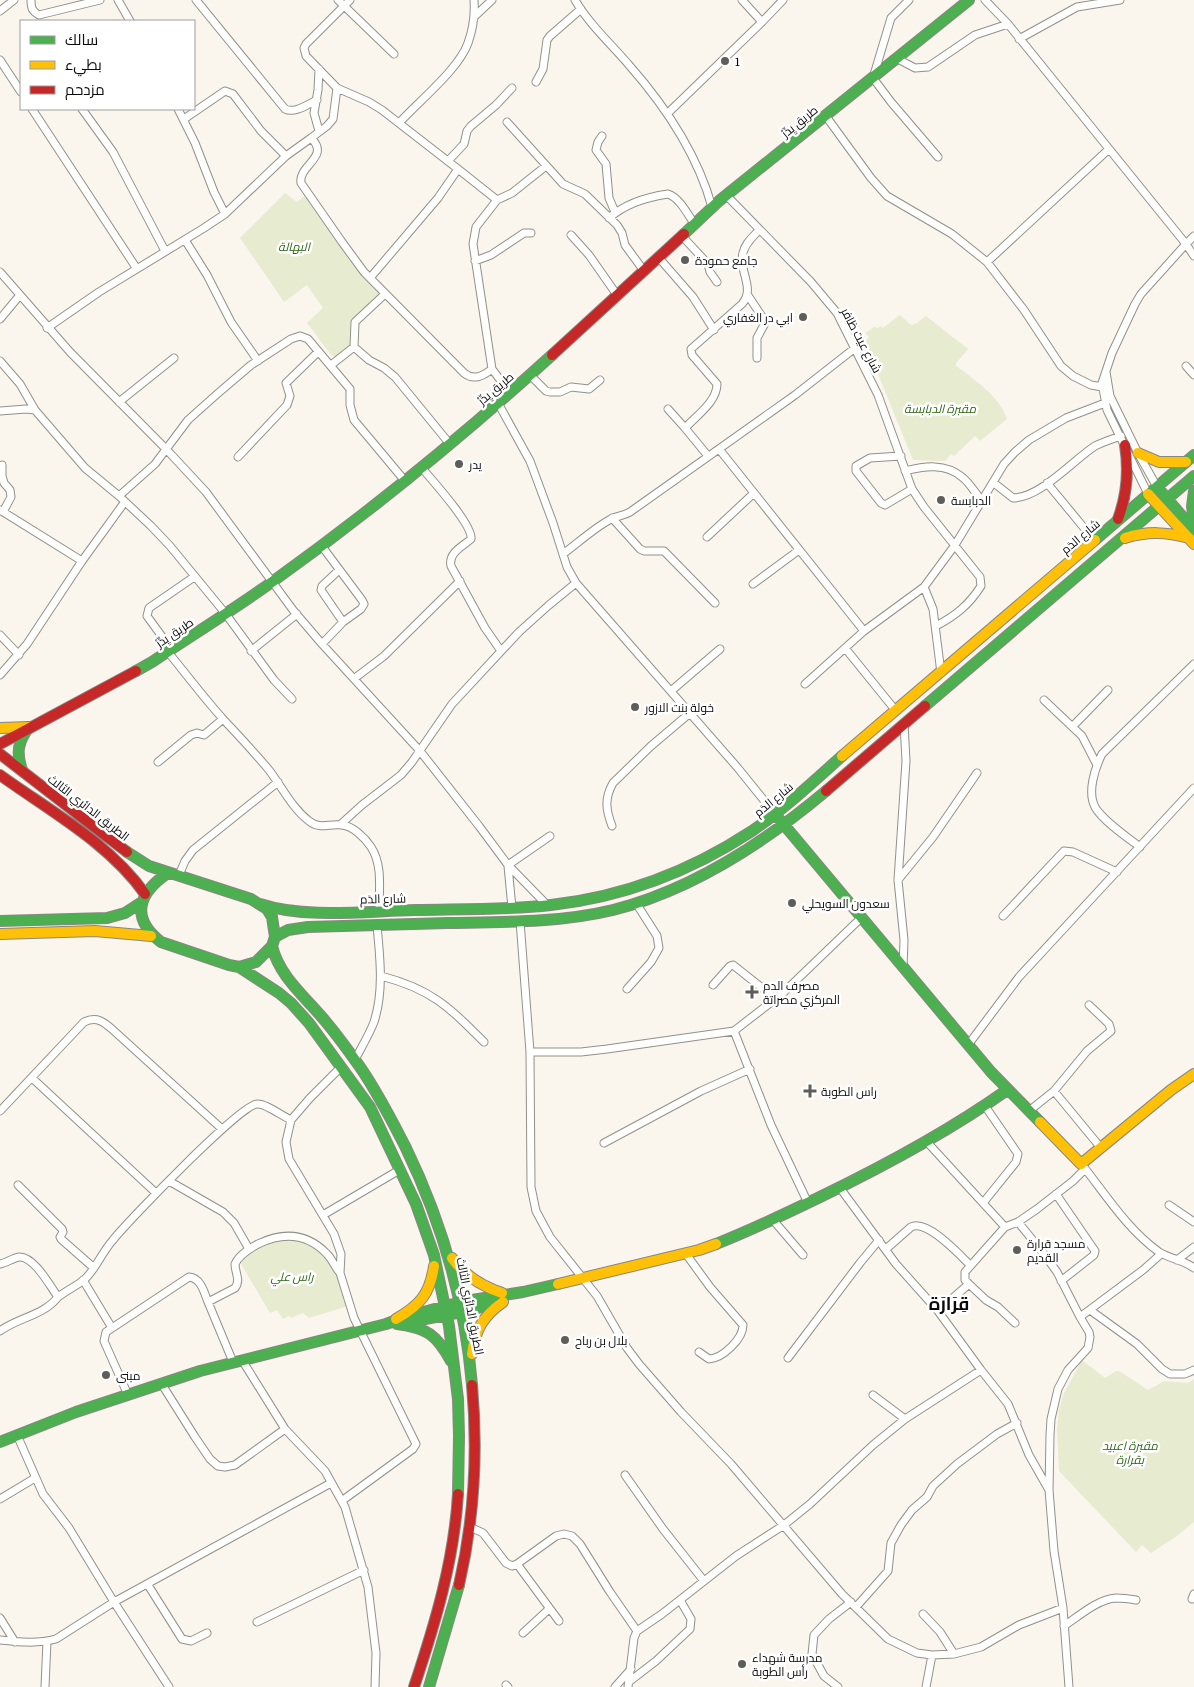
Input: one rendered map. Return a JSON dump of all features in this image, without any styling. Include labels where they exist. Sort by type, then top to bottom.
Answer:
[{"type":"main road","name":"طريق يِدِّرْ","points":[[0,744],[28,727],[130,675],[167,647],[225,614],[272,582],[405,481],[510,393],[726,195],[969,0]]},
{"type":"main road","points":[[1118,520],[1126,495],[1127,485],[1127,456],[1123,441]]},
{"type":"main road","points":[[1138,453],[1159,462],[1186,462]]},
{"type":"main road","name":"شارع الدَم","points":[[179,875],[275,909],[303,912],[512,908],[547,905],[614,894],[677,872],[710,857],[758,828],[1194,455]]},
{"type":"main road","points":[[0,934],[134,933],[151,936],[229,965],[239,966],[256,962],[263,957],[273,942],[288,930],[308,927],[520,921],[583,916],[636,903],[676,888],[710,871],[764,839],[810,804],[1194,476]]},
{"type":"main road","points":[[1157,487],[1192,537]]},
{"type":"main road","points":[[1194,491],[1192,506],[1194,523]]},
{"type":"main road","points":[[1148,494],[1158,507],[1192,537]]},
{"type":"main road","points":[[1121,539],[1152,531],[1192,537]]},
{"type":"main road","points":[[0,728],[28,727]]},
{"type":"main road","points":[[22,770],[17,748],[28,727]]},
{"type":"main road","name":"الطريق الدائري الثالث","points":[[0,754],[134,857],[149,866],[179,875]]},
{"type":"main road","name":"الطريق الدائري الثالث","points":[[0,775],[123,866],[135,880],[143,898]]},
{"type":"main road","points":[[775,814],[1007,1090],[1083,1166],[1101,1148],[1171,1090],[1194,1074]]},
{"type":"main road","points":[[0,920],[107,918],[119,916],[129,912],[143,898],[154,882],[168,873]]},
{"type":"main road","points":[[143,898],[142,921],[151,936]]},
{"type":"main road","name":"الطريق الدائري الثالث","points":[[260,904],[272,917],[273,955],[280,970],[306,998],[350,1052],[384,1103],[420,1176],[435,1214],[448,1253],[461,1307],[474,1406],[474,1454],[470,1527],[456,1594],[429,1687]]},
{"type":"main road","name":"الطريق الدائري الثالث","points":[[239,966],[292,1003],[367,1102],[401,1169],[422,1219],[434,1257],[447,1310],[455,1371],[460,1435],[456,1524],[444,1586],[414,1687]]},
{"type":"main road","points":[[0,1442],[76,1412],[160,1383],[237,1361],[393,1322],[686,1254],[716,1245],[840,1188],[927,1142],[1007,1090]]},
{"type":"main road","points":[[422,1219],[435,1214]]},
{"type":"main road","points":[[448,1253],[457,1266],[471,1280],[502,1297]]},
{"type":"main road","points":[[393,1322],[423,1300],[432,1281],[434,1257]]},
{"type":"main road","points":[[470,1370],[473,1344],[478,1328],[502,1297]]},
{"type":"main road","points":[[393,1322],[416,1326],[431,1333],[442,1345],[455,1371]]},
{"type":"street","points":[[0,11],[4,0]]},
{"type":"street","points":[[0,11],[14,0]]},
{"type":"street","points":[[31,0],[31,8],[40,18],[100,0]]},
{"type":"street","points":[[118,0],[129,20]]},
{"type":"street","points":[[196,0],[285,109],[293,111],[317,100]]},
{"type":"street","points":[[338,0],[343,7],[394,54]]},
{"type":"street","points":[[350,0],[306,44],[304,48],[306,56],[337,88],[370,102],[399,122],[497,200]]},
{"type":"street","points":[[399,122],[460,58],[468,44],[474,17],[474,0]]},
{"type":"street","points":[[474,17],[492,0]]},
{"type":"street","points":[[575,0],[668,113],[691,153],[712,207]]},
{"type":"street","points":[[742,0],[762,22]]},
{"type":"street","points":[[668,113],[783,0]]},
{"type":"street","points":[[909,0],[891,18],[873,78],[890,102],[938,157]]},
{"type":"street","points":[[985,0],[1008,24],[1194,256]]},
{"type":"street","points":[[1020,39],[1082,3],[1120,0]]},
{"type":"street","points":[[536,82],[543,69],[547,40],[581,9]]},
{"type":"street","points":[[896,58],[915,68],[928,67],[974,35],[1008,24]]},
{"type":"street","points":[[0,60],[20,90]]},
{"type":"street","points":[[319,70],[314,113],[319,131]]},
{"type":"street","points":[[47,328],[99,292],[225,214],[286,156],[330,123],[333,119],[337,88]]},
{"type":"street","points":[[448,161],[464,144],[467,131],[471,126],[496,105],[512,88]]},
{"type":"street","points":[[184,119],[222,92],[229,92],[233,94],[261,131],[286,156]]},
{"type":"street","points":[[33,110],[137,269]]},
{"type":"street","points":[[83,110],[113,152],[165,251]]},
{"type":"street","points":[[179,110],[201,156],[214,192],[225,214]]},
{"type":"street","points":[[825,115],[871,178],[887,196],[952,234],[987,262],[1024,310],[1061,366],[1084,382],[1105,388],[1157,487]]},
{"type":"street","points":[[507,122],[563,184],[586,194],[619,228],[625,245],[644,270]]},
{"type":"street","points":[[602,136],[596,150],[606,164],[608,198],[615,212]]},
{"type":"street","points":[[311,138],[317,145],[318,152],[301,177],[301,183],[370,278],[468,376],[478,377],[492,369]]},
{"type":"street","points":[[987,262],[1109,149]]},
{"type":"street","points":[[510,393],[492,369],[473,244],[476,227],[497,200],[512,193],[546,166]]},
{"type":"street","points":[[370,278],[438,198],[458,169]]},
{"type":"street","points":[[609,218],[615,212],[630,204],[668,194],[672,195],[679,202],[695,225]]},
{"type":"street","name":"شارع عيت ظافر","points":[[726,195],[798,268],[837,313],[878,394],[912,490],[977,573],[982,583],[978,591],[958,613],[936,626]]},
{"type":"street","points":[[685,428],[716,392],[717,384],[694,359],[691,351],[692,347],[742,304],[747,294],[748,286],[742,262],[743,252],[746,244],[759,230]]},
{"type":"street","points":[[475,260],[491,254],[524,232],[531,232]]},
{"type":"street","points":[[571,235],[589,255],[617,295]]},
{"type":"street","points":[[682,236],[708,264],[710,272],[717,282]]},
{"type":"street","points":[[1148,494],[1105,404],[1106,369],[1127,319],[1141,294],[1194,236]]},
{"type":"street","points":[[185,240],[207,275],[231,322],[258,360]]},
{"type":"street","points":[[659,258],[693,297],[714,330]]},
{"type":"street","points":[[0,272],[47,328],[206,492],[297,614],[420,751],[508,865],[547,905]]},
{"type":"street","points":[[331,365],[354,347],[355,322],[385,294]]},
{"type":"street","points":[[747,294],[764,318],[764,325],[758,338],[758,358]]},
{"type":"street","points":[[0,319],[20,295]]},
{"type":"street","points":[[119,496],[149,469],[188,420],[258,360],[296,336],[305,337],[350,389],[351,409],[354,420],[405,481]]},
{"type":"street","points":[[354,347],[369,360],[396,376],[449,443]]},
{"type":"street","points":[[563,554],[612,518],[621,517],[630,512],[795,395],[855,348]]},
{"type":"street","points":[[238,457],[287,405],[290,396],[286,383],[318,352]]},
{"type":"street","points":[[119,402],[174,358]]},
{"type":"street","points":[[0,362],[20,384],[35,410],[85,468],[119,496],[124,503],[164,540],[225,614],[274,680],[292,699]]},
{"type":"street","points":[[1186,366],[1194,375]]},
{"type":"street","points":[[530,374],[546,390],[555,393],[571,387],[589,390],[600,380]]},
{"type":"street","points":[[498,403],[530,460],[563,554],[576,583],[775,814]]},
{"type":"street","points":[[805,684],[864,631],[924,587],[955,545],[1008,459],[1029,440],[1066,418],[1105,404]]},
{"type":"street","points":[[0,412],[26,408],[35,410]]},
{"type":"street","points":[[668,409],[708,456]]},
{"type":"street","points":[[994,483],[1010,496],[1018,498],[1036,491],[1094,447],[1123,441]]},
{"type":"street","points":[[719,449],[864,631]]},
{"type":"street","points":[[901,456],[870,458],[856,466],[856,471],[881,503],[885,505],[912,490]]},
{"type":"street","points":[[2,465],[2,476],[4,483],[10,490],[11,497],[2,511],[82,561]]},
{"type":"street","points":[[906,471],[929,466],[946,468],[961,477],[982,501]]},
{"type":"street","points":[[421,467],[444,494],[472,536],[450,558],[451,566],[485,628],[501,651]]},
{"type":"street","points":[[1047,483],[1094,540]]},
{"type":"street","points":[[707,536],[754,493]]},
{"type":"street","points":[[0,675],[19,655],[40,626],[82,561],[124,503]]},
{"type":"street","points":[[612,518],[640,549],[644,551],[664,551],[715,603]]},
{"type":"street","points":[[321,545],[364,604],[361,609],[343,622],[322,644]]},
{"type":"street","points":[[753,584],[799,550]]},
{"type":"street","points":[[339,570],[322,586],[321,590],[343,622]]},
{"type":"street","points":[[194,577],[149,608],[147,616],[167,647],[223,719],[278,782],[309,822],[322,826],[341,824],[359,834],[372,848],[378,868],[379,910]]},
{"type":"street","points":[[354,678],[390,650],[460,580]]},
{"type":"street","points":[[341,824],[376,793],[401,775],[452,704],[501,651],[548,605],[576,583]]},
{"type":"street","points":[[924,587],[932,604],[940,673]]},
{"type":"street","points":[[251,650],[297,614]]},
{"type":"street","points":[[0,635],[19,655]]},
{"type":"street","points":[[845,648],[896,711]]},
{"type":"street","points":[[671,691],[720,649]]},
{"type":"street","points":[[1140,847],[1095,808],[1092,792],[1096,765],[1102,754],[1194,664]]},
{"type":"street","points":[[1073,726],[1108,690]]},
{"type":"street","points":[[1044,700],[1073,726],[1085,742],[1096,765]]},
{"type":"street","points":[[612,826],[606,803],[613,783],[651,746],[690,714]]},
{"type":"street","points":[[158,762],[191,735],[197,733],[204,735],[223,719]]},
{"type":"street","points":[[903,968],[904,940],[898,880],[906,761],[904,723]]},
{"type":"street","points":[[898,880],[933,837],[977,773]]},
{"type":"street","points":[[179,875],[185,861],[193,850],[278,782]]},
{"type":"street","points":[[968,1045],[1019,977],[1194,788]]},
{"type":"street","points":[[508,865],[550,836]]},
{"type":"street","points":[[1003,916],[1064,851],[1073,852],[1117,872]]},
{"type":"street","points":[[508,865],[512,908]]},
{"type":"street","points":[[627,989],[651,962],[659,948],[657,936],[636,903]]},
{"type":"street","points":[[530,1052],[598,1050],[734,1031],[776,999],[861,918]]},
{"type":"street","points":[[520,921],[530,1052],[533,1203],[550,1237],[602,1303],[627,1348],[639,1364],[681,1412],[732,1464],[854,1605],[888,1640],[905,1648],[932,1655],[954,1654],[980,1646],[1019,1625],[1063,1608]]},
{"type":"street","points":[[354,1060],[374,1021],[380,976],[377,926]]},
{"type":"street","points":[[713,985],[733,965],[776,999]]},
{"type":"street","points":[[380,976],[409,985],[438,999],[451,1009],[484,1042]]},
{"type":"street","points":[[1029,1111],[1054,1091],[1087,1051],[1110,1030],[1109,1024],[1089,1005]]},
{"type":"street","points":[[0,1111],[84,1022],[91,1019],[101,1020],[113,1030],[222,1129]]},
{"type":"street","points":[[734,1031],[772,1125],[808,1203]]},
{"type":"street","points":[[340,1273],[339,1245],[289,1159],[286,1142],[291,1120],[341,1067]]},
{"type":"street","points":[[604,1144],[701,1091],[750,1069]]},
{"type":"street","points":[[32,1078],[156,1193]]},
{"type":"street","points":[[1054,1091],[1101,1148]]},
{"type":"street","points":[[0,1331],[11,1324],[48,1308],[58,1297],[83,1280],[94,1268],[113,1239],[156,1193],[222,1129],[251,1105],[260,1104],[291,1120]]},
{"type":"street","points":[[982,1202],[1016,1162],[1018,1154],[985,1106]]},
{"type":"street","points":[[927,1142],[1005,1227]]},
{"type":"street","points":[[1015,1323],[969,1284],[965,1280],[964,1274],[1005,1227],[1018,1222],[1056,1194],[1083,1166],[1134,1230],[1161,1254],[1190,1264],[1194,1268]]},
{"type":"street","points":[[323,1215],[401,1169]]},
{"type":"street","points":[[170,1181],[224,1212],[234,1223],[249,1249]]},
{"type":"street","points":[[18,1185],[62,1229],[64,1232],[60,1237],[61,1239],[94,1268]]},
{"type":"street","points":[[840,1188],[901,1271],[938,1311],[1008,1404],[1029,1455],[1049,1490]]},
{"type":"street","points":[[1056,1194],[1095,1251],[1094,1255],[1061,1281]]},
{"type":"street","points":[[1169,1205],[1194,1222]]},
{"type":"street","points":[[773,1220],[802,1256]]},
{"type":"street","points":[[1018,1222],[1044,1254],[1089,1332],[1090,1343],[1088,1348],[1068,1370],[1058,1389],[1054,1402],[1050,1435],[1049,1490],[1054,1551],[1063,1608],[1069,1687]]},
{"type":"street","points":[[886,1249],[911,1227],[914,1225],[920,1226],[944,1240],[970,1265]]},
{"type":"street","points":[[208,1302],[237,1286],[235,1264],[237,1259],[249,1249],[275,1238],[303,1237],[327,1254],[340,1273],[360,1330],[416,1444],[409,1452],[342,1500]]},
{"type":"street","points":[[788,1358],[879,1240]]},
{"type":"street","points":[[1178,1260],[1194,1247]]},
{"type":"street","points":[[686,1254],[710,1287],[743,1325],[741,1336],[718,1358],[710,1359],[699,1352]]},
{"type":"street","points":[[1080,1317],[1143,1270],[1161,1254]]},
{"type":"street","points":[[0,1264],[16,1258],[25,1258],[38,1269],[58,1297]]},
{"type":"street","points":[[128,1395],[104,1340],[104,1335],[189,1277],[199,1281],[237,1361],[285,1429],[322,1466],[342,1500],[364,1570],[374,1634],[376,1687]]},
{"type":"street","points":[[83,1280],[112,1328]]},
{"type":"street","points":[[938,1311],[969,1284]]},
{"type":"street","points":[[1090,1310],[1137,1344],[1162,1369],[1170,1374],[1185,1374],[1194,1370]]},
{"type":"street","points":[[629,1684],[634,1638],[637,1631],[736,1556],[810,1504],[905,1419],[981,1370]]},
{"type":"street","points":[[160,1383],[194,1437],[210,1459],[218,1466],[235,1465],[285,1429]]},
{"type":"street","points":[[873,1395],[905,1419]]},
{"type":"street","points":[[838,1687],[824,1676],[812,1654],[814,1635],[829,1619],[854,1605],[888,1571],[891,1543],[912,1510],[927,1497],[933,1486],[957,1464],[997,1434],[1017,1423]]},
{"type":"street","points":[[18,1435],[43,1494],[69,1528],[114,1602],[170,1687]]},
{"type":"street","points":[[625,1476],[704,1581]]},
{"type":"street","points":[[0,1499],[35,1478]]},
{"type":"street","points":[[0,1640],[15,1642],[47,1641],[62,1636],[114,1602],[331,1483]]},
{"type":"street","points":[[470,1527],[483,1533],[508,1564],[512,1566],[518,1564],[556,1536],[568,1534],[572,1536],[580,1544],[637,1631]]},
{"type":"street","points":[[518,1564],[559,1621]]},
{"type":"street","points":[[257,1622],[364,1570]]},
{"type":"street","points":[[148,1585],[182,1639],[191,1641],[207,1633]]},
{"type":"street","points":[[1064,1626],[1109,1599],[1136,1600]]},
{"type":"street","points":[[629,1684],[690,1629],[691,1619],[680,1600]]},
{"type":"street","points":[[523,1633],[550,1609]]},
{"type":"street","points":[[922,1614],[940,1632],[954,1654]]},
{"type":"street","points":[[0,1618],[15,1642]]},
{"type":"street","points":[[45,1687],[47,1641]]},
{"type":"street","points":[[926,1687],[932,1655]]},
{"type":"street","points":[[615,1687],[631,1668]]},
{"type":"green space","name":"البهالة","points":[[285,193],[297,202],[307,194],[380,293],[380,296],[358,317],[352,344],[337,357],[332,356],[307,323],[323,308],[307,285],[284,302],[240,238]]},
{"type":"green space","name":"مقبرة الدبابسة","points":[[900,315],[911,325],[926,316],[968,349],[956,363],[956,366],[993,396],[1004,411],[1007,419],[980,441],[975,436],[954,456],[951,454],[945,461],[913,460],[865,342],[869,337],[865,333],[874,327],[878,328],[881,326],[883,328]]},
{"type":"green space","name":"راس علي","points":[[283,1237],[313,1244],[335,1268],[348,1306],[309,1318],[303,1313],[283,1319],[277,1310],[270,1313],[241,1264],[254,1250]]},
{"type":"green space","name":"مقبرة اعبيد بقرارة","points":[[1082,1360],[1105,1378],[1116,1371],[1121,1372],[1148,1390],[1164,1381],[1188,1383],[1194,1379],[1194,1522],[1151,1553],[1142,1545],[1136,1552],[1059,1471],[1057,1429],[1059,1409],[1064,1393]]},
{"type":"traffic: fast","points":[[684,234],[719,201],[969,0]]},
{"type":"traffic: fast","points":[[136,671],[257,592],[345,528],[451,444],[552,355]]},
{"type":"traffic: fast","points":[[1095,540],[1194,455]]},
{"type":"traffic: fast","points":[[925,706],[1194,476]]},
{"type":"traffic: fast","points":[[1157,487],[1194,530]]},
{"type":"traffic: fast","points":[[1194,491],[1192,506],[1194,523]]},
{"type":"traffic: fast","points":[[22,770],[19,747],[29,727]]},
{"type":"traffic: fast","points":[[260,904],[278,909],[336,913],[517,908],[551,905],[604,896],[630,889],[681,870],[729,845],[775,814],[842,756]]},
{"type":"traffic: fast","points":[[275,937],[288,930],[308,927],[552,920],[613,910],[671,890],[726,862],[778,829],[826,791]]},
{"type":"traffic: fast","points":[[775,814],[991,1072],[1040,1122]]},
{"type":"traffic: fast","points":[[127,852],[149,866],[251,899],[267,909],[272,917],[275,937],[272,946],[256,962],[239,967],[161,942],[145,924],[142,906],[144,897],[150,889],[168,873]]},
{"type":"traffic: fast","points":[[0,921],[107,918],[125,913],[142,902]]},
{"type":"traffic: fast","points":[[272,946],[275,956],[286,975],[331,1028],[367,1077],[405,1146],[430,1204],[450,1262],[464,1323],[472,1385]]},
{"type":"traffic: fast","points":[[239,967],[279,993],[309,1023],[370,1107],[416,1204],[434,1255],[449,1326],[458,1399],[458,1494]]},
{"type":"traffic: fast","points":[[716,1244],[794,1210],[892,1161],[962,1120],[1007,1090]]},
{"type":"traffic: fast","points":[[0,1442],[76,1412],[200,1371],[386,1324],[408,1316],[465,1301],[523,1292],[558,1284]]},
{"type":"traffic: fast","points":[[404,1323],[502,1302]]},
{"type":"traffic: fast","points":[[397,1324],[423,1330],[430,1334],[440,1344],[451,1361]]},
{"type":"traffic: fast","points":[[429,1687],[459,1585]]},
{"type":"traffic: slow","points":[[1138,453],[1159,462],[1186,462]]},
{"type":"traffic: slow","points":[[1148,494],[1194,544]]},
{"type":"traffic: slow","points":[[1125,538],[1157,533],[1189,538]]},
{"type":"traffic: slow","points":[[842,756],[1095,540]]},
{"type":"traffic: slow","points":[[0,728],[29,727]]},
{"type":"traffic: slow","points":[[0,934],[95,931],[151,936]]},
{"type":"traffic: slow","points":[[1040,1122],[1081,1164],[1171,1090],[1194,1074]]},
{"type":"traffic: slow","points":[[558,1284],[699,1250],[716,1244]]},
{"type":"traffic: slow","points":[[452,1258],[474,1280],[502,1293]]},
{"type":"traffic: slow","points":[[396,1319],[412,1309],[422,1298],[430,1284],[434,1266]]},
{"type":"traffic: slow","points":[[472,1354],[475,1338],[481,1324],[503,1302]]},
{"type":"traffic: jam","points":[[552,355],[684,234]]},
{"type":"traffic: jam","points":[[1118,519],[1126,483],[1125,445]]},
{"type":"traffic: jam","points":[[0,744],[136,671]]},
{"type":"traffic: jam","points":[[826,791],[925,706]]},
{"type":"traffic: jam","points":[[0,754],[127,852]]},
{"type":"traffic: jam","points":[[0,775],[96,843],[114,859],[145,894]]},
{"type":"traffic: jam","points":[[459,1585],[468,1536],[473,1486],[475,1435],[472,1385]]},
{"type":"traffic: jam","points":[[414,1687],[429,1640],[448,1568],[458,1494]]},
{"type":"place","name":"1","points":[[725,61]]},
{"type":"place","name":"جامع حمودة","points":[[685,260]]},
{"type":"place","name":"ابي در الغفاري","points":[[803,317]]},
{"type":"place","name":"يدر","points":[[459,464]]},
{"type":"place","name":"الدبابسة","points":[[941,500]]},
{"type":"place","name":"خولة بنت الازور","points":[[635,707]]},
{"type":"place","name":"سعدون السويحلي","points":[[792,903]]},
{"type":"place","name":"مصرف الدم المركزي مصراتة","points":[[752,992]]},
{"type":"place","name":"راس الطوبة","points":[[810,1091]]},
{"type":"place","name":"مسجد قرارة القديم","points":[[1017,1250]]},
{"type":"place","name":"بلال بن رباح","points":[[565,1340]]},
{"type":"place","name":"مبنى","points":[[106,1375]]},
{"type":"place","name":"مدرسة شهداء رأس الطوبة","points":[[742,1664]]},
{"type":"district","name":"قِرَارَة","points":[[949,1302]]}]
